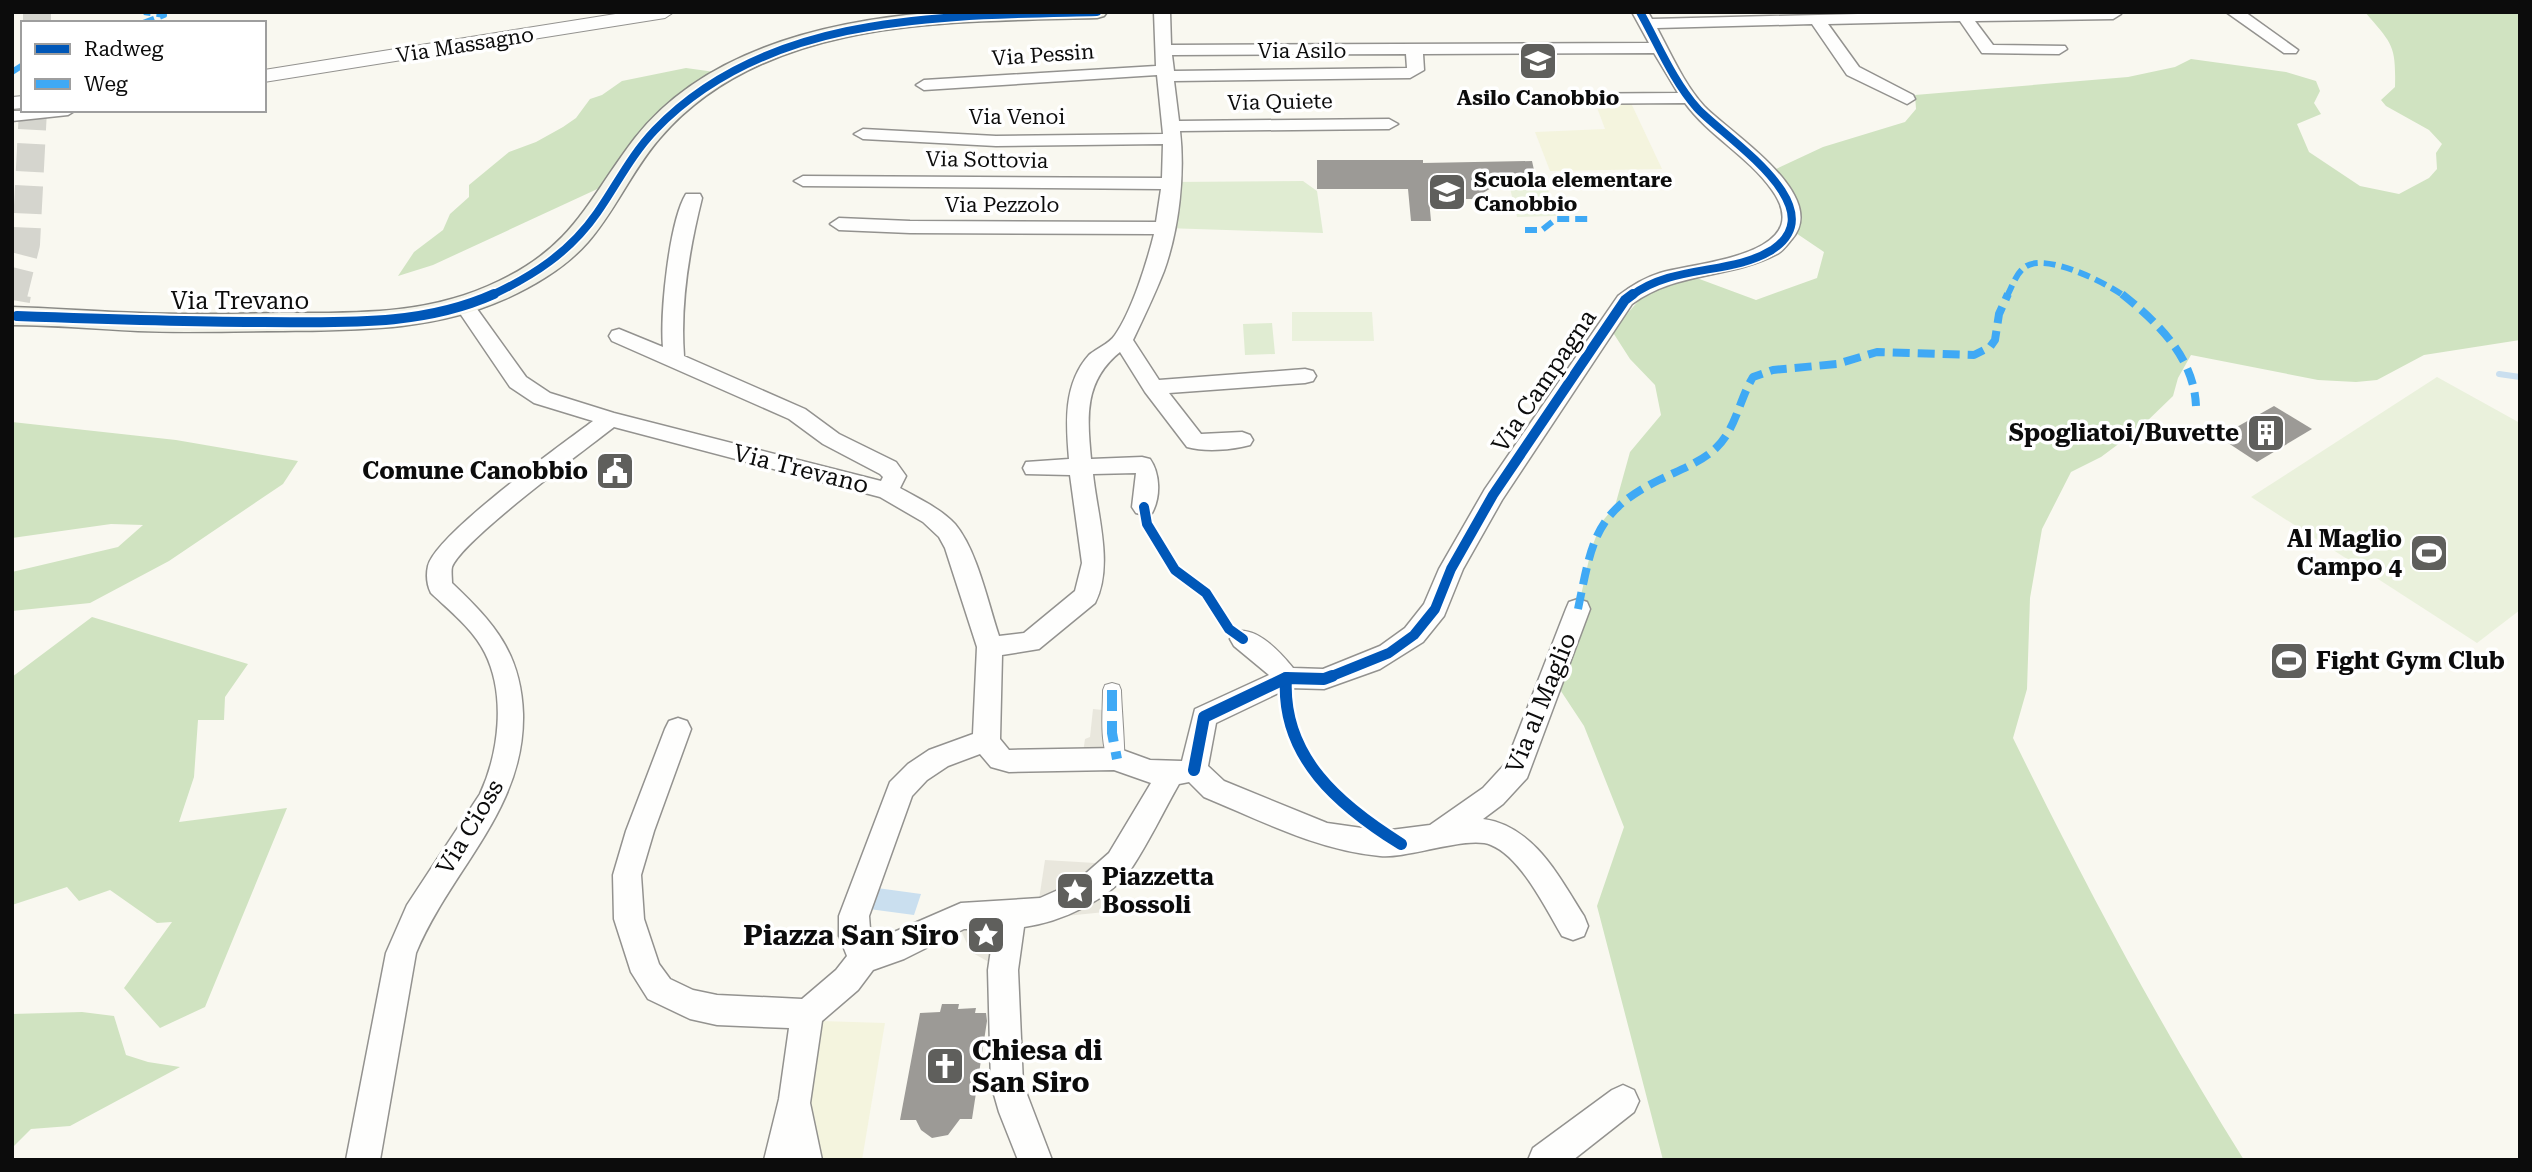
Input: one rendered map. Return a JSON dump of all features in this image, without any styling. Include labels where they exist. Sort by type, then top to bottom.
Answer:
[{"type":"main road","points":[[465,306],[513,284],[556,258],[582,233],[645,142],[668,116],[703,89],[756,60],[826,36],[893,22],[1097,12]]},
{"type":"main road","name":"Via Trevano","points":[[12,316],[179,323],[377,322],[426,316],[465,306]]},
{"type":"street","name":"Via Massagno","points":[[266,76],[665,12]]},
{"type":"street","points":[[1162,12],[1171,132],[1171,184],[1165,228],[1155,269],[1123,340],[1097,360],[1083,386],[1076,417],[1085,513],[1094,563],[1086,596],[1030,642],[990,651],[986,742],[1001,759],[1009,761],[1116,759],[1128,765],[1182,772]]},
{"type":"street","points":[[2234,12],[2290,50]]},
{"type":"street","points":[[1961,14],[1988,50],[2059,49]]},
{"type":"street","name":"Via Campagna","points":[[1182,772],[1204,717],[1286,678],[1324,679],[1371,662],[1403,644],[1424,625],[1435,609],[1451,569],[1493,495],[1625,300],[1654,281],[1732,264],[1773,249],[1790,229],[1792,205],[1776,181],[1720,131],[1689,98],[1644,18],[1817,19],[1961,14],[2113,14]]},
{"type":"street","points":[[1817,19],[1853,71],[1908,99]]},
{"type":"street","points":[[1163,50],[1660,48]]},
{"type":"street","name":"Via Asilo","points":[[1166,73],[1410,73],[1416,70],[1413,50]]},
{"type":"street","name":"Via Pessin","points":[[924,85],[1166,73]]},
{"type":"street","points":[[1543,99],[1689,98]]},
{"type":"street","points":[[12,116],[49,112]]},
{"type":"street","name":"Via Quiete","points":[[1171,132],[1389,124]]},
{"type":"street","name":"Via Venoi","points":[[863,134],[996,141],[1171,132]]},
{"type":"street","name":"Via Sottovia","points":[[803,181],[1171,184]]},
{"type":"street","points":[[674,361],[672,344],[679,253],[693,198]]},
{"type":"street","name":"Via Pezzolo","points":[[839,224],[923,228],[1165,228]]},
{"type":"street","name":"Via Trevano","points":[[465,306],[501,360],[526,389],[562,406],[887,491],[925,512],[947,531],[957,547],[990,651]]},
{"type":"street","name":"Via Trevano","points":[[618,336],[797,414],[831,439],[888,468],[895,476],[887,491]]},
{"type":"street","points":[[1123,340],[1153,387],[1195,442],[1242,440]]},
{"type":"street","points":[[1153,387],[1305,376]]},
{"type":"street","name":"Via Cioss","points":[[363,1160],[401,953],[417,915],[471,834],[495,791],[510,740],[509,685],[504,667],[489,636],[440,586],[440,566],[453,547],[508,498],[610,419]]},
{"type":"street","points":[[1034,468],[1138,464],[1144,466],[1147,472],[1144,507]]},
{"type":"street","name":"Via al Maglio","points":[[1182,772],[1214,789],[1325,835],[1382,844],[1436,837],[1493,796],[1517,771],[1578,609]]},
{"type":"street","points":[[1243,639],[1272,660],[1286,678]]},
{"type":"street","points":[[1112,690],[1112,733],[1116,759]]},
{"type":"street","points":[[678,729],[627,874],[629,919],[646,971],[659,989],[690,1003],[717,1010],[807,1014]]},
{"type":"street","points":[[863,959],[854,936],[854,916],[900,790],[912,774],[926,765],[945,755],[986,742]]},
{"type":"street","points":[[781,1160],[795,1099],[807,1014],[847,980],[863,959],[893,949],[961,916],[1042,911],[1086,891],[1112,870],[1139,830],[1142,819],[1182,772]]},
{"type":"street","points":[[1436,837],[1486,831],[1508,839],[1541,877],[1573,926]]},
{"type":"street","points":[[1011,915],[1003,970],[1007,1084],[1015,1112],[1035,1160]]},
{"type":"street","points":[[795,1099],[805,1160]]},
{"type":"street","points":[[1545,1160],[1623,1101]]},
{"type":"green space","points":[[2365,12],[2520,12],[2520,340],[2424,355],[2377,380],[2356,382],[2318,380],[2191,355],[2178,378],[2173,396],[2140,428],[2101,457],[2071,472],[2042,529],[2030,598],[2027,689],[2013,738],[2123,952],[2244,1160],[1663,1160],[1597,906],[1624,827],[1584,726],[1553,679],[1578,609],[1591,550],[1601,523],[1615,506],[1630,452],[1661,415],[1655,385],[1630,359],[1612,331],[1648,290],[1694,277],[1756,300],[1817,278],[1824,252],[1790,229],[1776,181],[1776,169],[1823,147],[1905,122],[1916,109],[1915,95],[2128,77],[2175,67],[2191,59],[2286,72],[2316,81],[2320,91],[2314,103],[2321,114],[2297,124],[2309,152],[2360,186],[2399,194],[2429,178],[2437,169],[2436,153],[2442,144],[2429,130],[2386,106],[2381,100],[2395,87],[2395,62],[2387,38]]},
{"type":"green space","points":[[686,68],[729,74],[703,89],[619,179],[433,265],[398,276],[414,252],[443,230],[450,214],[469,197],[469,185],[509,152],[536,142],[563,127],[576,118],[590,99],[602,95],[622,81]]},
{"type":"green space","points":[[1631,103],[1662,169],[1550,171],[1535,132],[1605,129],[1596,105]]},
{"type":"green space","points":[[1508,180],[1545,180],[1556,216],[1517,217]]},
{"type":"green space","points":[[1303,181],[1317,191],[1323,233],[1165,228],[1171,182]]},
{"type":"green space","points":[[1292,312],[1372,312],[1374,341],[1292,341]]},
{"type":"green space","points":[[1272,323],[1275,354],[1245,355],[1243,324]]},
{"type":"green space","name":"Al Maglio Campo 4","points":[[2437,377],[2520,423],[2520,610],[2477,643],[2251,497]]},
{"type":"green space","points":[[12,422],[176,440],[298,461],[283,484],[169,561],[90,603],[12,611],[12,572],[118,547],[143,525],[111,524],[12,538]]},
{"type":"green space","points":[[92,617],[248,664],[225,697],[224,720],[198,720],[194,777],[179,822],[287,808],[205,1007],[160,1028],[124,988],[172,922],[157,923],[110,890],[79,901],[67,887],[12,905],[12,677]]},
{"type":"green space","points":[[82,1012],[114,1016],[126,1055],[180,1067],[70,1126],[31,1129],[12,1148],[12,1014]]},
{"type":"green space","points":[[821,1021],[885,1023],[862,1160],[815,1160],[807,1064]]},
{"type":"shaded area","points":[[1093,709],[1112,711],[1121,745],[1128,755],[1083,753],[1085,739],[1090,737]]},
{"type":"shaded area","name":"Piazzetta Bossoli","points":[[1045,860],[1112,864],[1105,912],[1036,919]]},
{"type":"shaded area","name":"Piazza San Siro","points":[[1011,915],[1003,970],[971,952],[955,918]]},
{"type":"water","points":[[877,888],[921,894],[914,915],[869,909]]},
{"type":"building","name":"Scuola elementare Canobbio","points":[[1317,160],[1423,160],[1423,163],[1532,161],[1536,179],[1506,179],[1473,199],[1429,199],[1431,221],[1411,221],[1408,189],[1317,189]]},
{"type":"building","name":"Spogliatoi/Buvette","points":[[2274,406],[2312,429],[2257,462],[2219,437]]},
{"type":"building","name":"Chiesa di San Siro","points":[[942,1004],[959,1004],[958,1009],[976,1008],[975,1013],[986,1013],[987,1021],[972,1119],[960,1119],[948,1135],[932,1138],[921,1130],[916,1120],[900,1120],[920,1013],[940,1012]]},
{"type":"waterway","points":[[2499,374],[2520,377]]},
{"type":"tunnel","points":[[37,12],[37,21]]},
{"type":"tunnel","points":[[13,296],[26,244],[33,112]]},
{"type":"tunnel","points":[[12,300],[13,294]]},
{"type":"marked path","points":[[144,12],[164,15],[148,21]]},
{"type":"marked path","points":[[12,72],[21,66]]},
{"type":"marked path","points":[[1525,230],[1542,230],[1556,219],[1592,219]]},
{"type":"marked path","points":[[1578,609],[1592,546],[1607,517],[1636,492],[1696,462],[1716,448],[1734,422],[1753,377],[1773,370],[1837,364],[1877,352],[1974,355],[1990,347],[1995,340],[2004,303],[2020,273],[2028,265],[2041,264],[2086,273],[2122,294],[2176,347],[2195,387],[2196,406]]},
{"type":"marked path","points":[[1112,690],[1112,733],[1117,759]]},
{"type":"cycle path","points":[[17,316],[116,320],[358,322],[409,318],[460,307],[521,280],[565,250],[586,228],[655,130],[699,91],[749,62],[804,41],[861,28],[981,15],[1097,12]]},
{"type":"cycle path","points":[[1194,770],[1204,717],[1286,678],[1324,679],[1371,662],[1414,635],[1435,609],[1451,569],[1493,495],[1625,300],[1653,282],[1733,263],[1768,251],[1774,248],[1789,230],[1792,212],[1784,192],[1749,154],[1697,108],[1640,12]]},
{"type":"cycle path","points":[[1144,507],[1147,524],[1175,570],[1206,593],[1229,629],[1243,639]]},
{"type":"cycle path","points":[[1286,678],[1288,719],[1303,757],[1342,800],[1401,844]]},
{"type":"place","name":"Asilo Canobbio","points":[[1538,61]]},
{"type":"place","name":"Scuola elementare Canobbio","points":[[1447,192]]},
{"type":"place","name":"Spogliatoi/Buvette","points":[[2266,433]]},
{"type":"place","name":"Comune Canobbio","points":[[615,471]]},
{"type":"place","name":"Al Maglio Campo 4","points":[[2429,553]]},
{"type":"place","name":"Fight Gym Club","points":[[2289,661]]},
{"type":"place","name":"Piazzetta Bossoli","points":[[1075,891]]},
{"type":"place","name":"Piazza San Siro","points":[[986,935]]},
{"type":"place","name":"Chiesa di San Siro","points":[[945,1066]]}]
